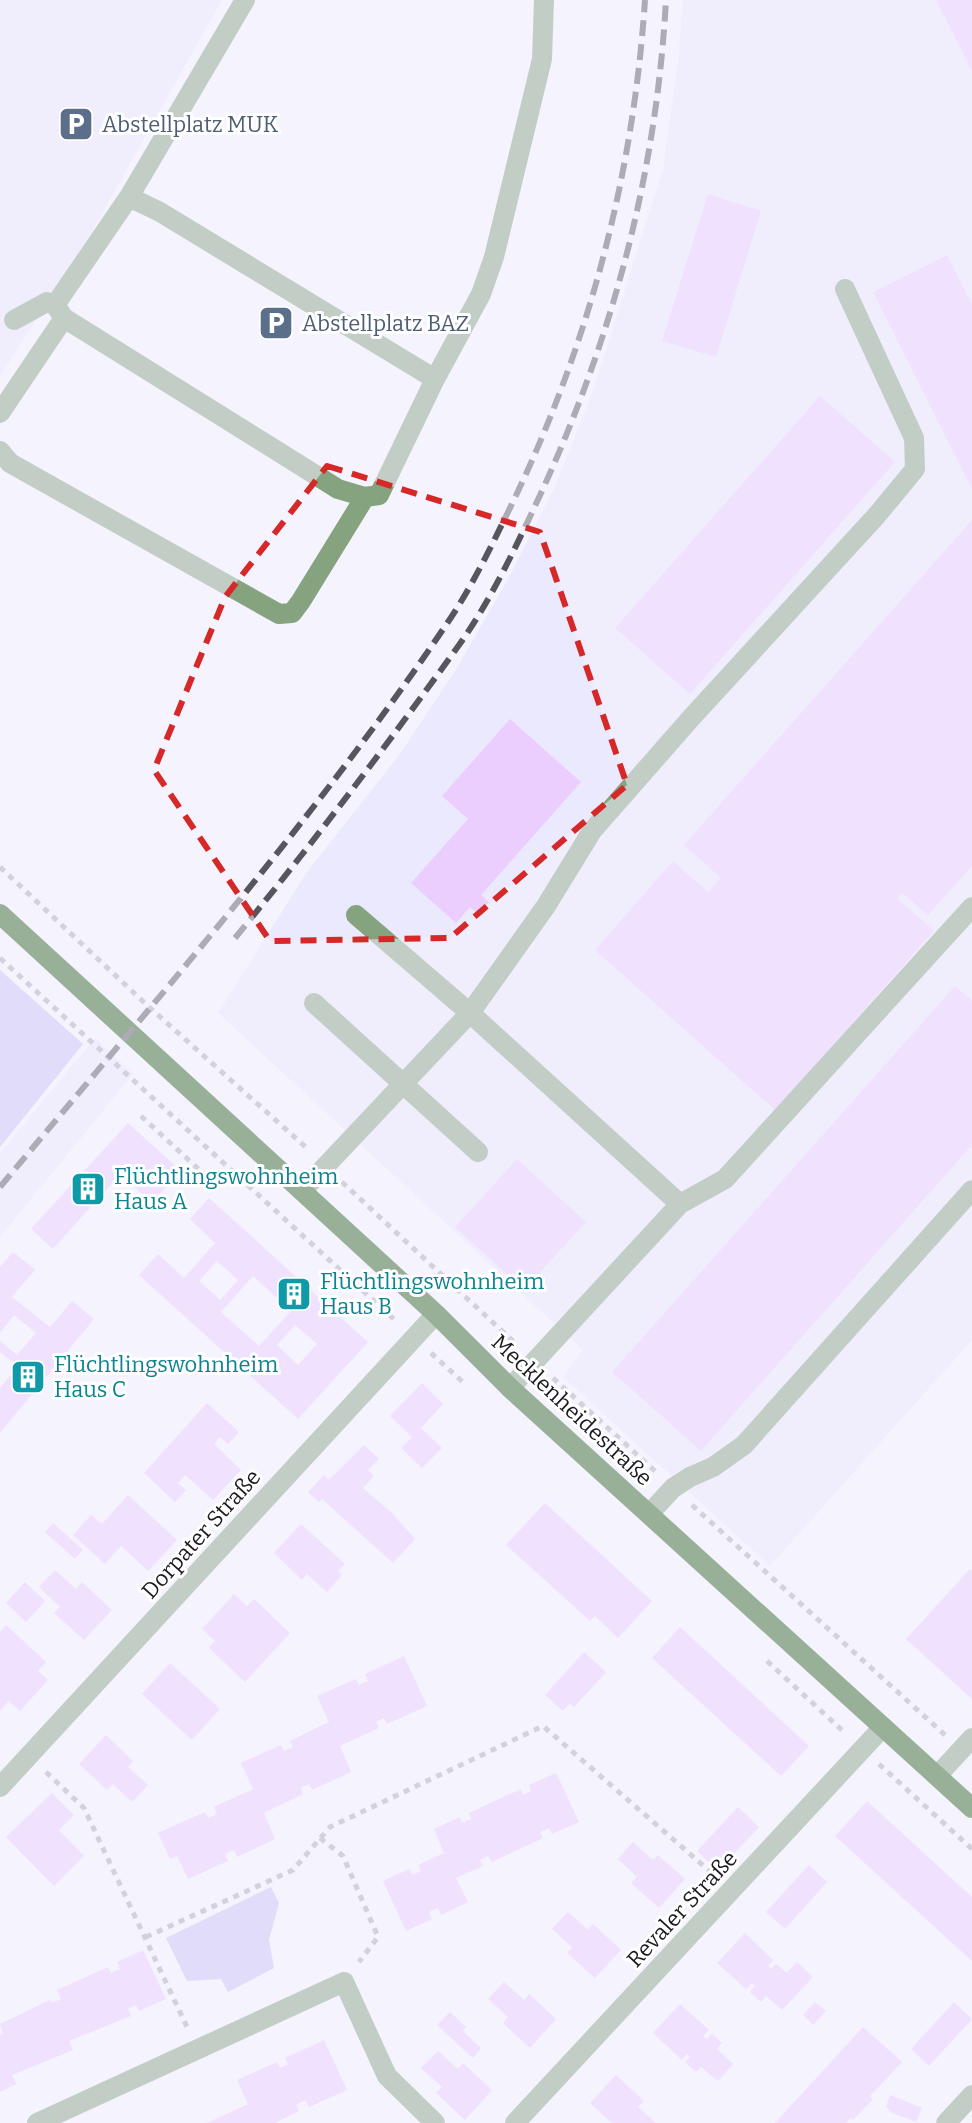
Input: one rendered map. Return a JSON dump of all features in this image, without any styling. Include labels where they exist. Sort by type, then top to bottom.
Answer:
[{"type":"main road","name":"Mecklenheidestraße","points":[[0,914],[436,1314],[510,1388],[972,1808]]},
{"type":"street","points":[[0,413],[245,0]]},
{"type":"street","points":[[14,320],[47,302],[338,489],[365,497],[379,495],[435,379],[481,294],[494,257],[542,59],[544,0]]},
{"type":"street","points":[[129,197],[160,212],[435,379]]},
{"type":"street","points":[[302,1191],[470,1013],[546,906],[592,831],[915,469],[914,438],[845,289]]},
{"type":"street","points":[[0,451],[10,463],[279,614],[292,613],[301,601],[365,497]]},
{"type":"street","points":[[510,1388],[680,1204],[725,1179],[972,907]]},
{"type":"street","points":[[356,915],[470,1013],[680,1204]]},
{"type":"street","points":[[314,1003],[478,1152]]},
{"type":"street","points":[[649,1514],[673,1488],[713,1467],[744,1445],[972,1190]]},
{"type":"street","name":"Dorpater Straße","points":[[0,1787],[436,1314]]},
{"type":"street","name":"Revaler Straße","points":[[515,2123],[883,1727]]},
{"type":"street","points":[[937,1776],[966,1744]]},
{"type":"street","points":[[37,2123],[344,1982],[387,2076],[435,2123]]},
{"type":"street","points":[[946,2123],[972,2095]]},
{"type":"path","points":[[0,867],[673,1488],[966,1744]]},
{"type":"path","points":[[0,958],[414,1337]]},
{"type":"path","points":[[141,1116],[206,1176]]},
{"type":"path","points":[[146,1937],[293,1870],[330,1827],[543,1726],[731,1890]]},
{"type":"path","points":[[30,1757],[84,1808],[197,2050]]},
{"type":"path","points":[[320,1838],[343,1856],[378,1937],[344,1982]]},
{"type":"highlighted area","points":[[327,466],[540,532],[627,785],[450,938],[270,941],[154,770],[225,597]]},
{"type":"shaded area","name":"Abstellplatz MUK","points":[[0,0],[222,0],[83,247],[0,376]]},
{"type":"shaded area","points":[[683,0],[972,0],[972,1340],[770,1566],[563,1377],[583,1350],[218,1013],[307,872],[400,754],[457,668],[507,581],[554,489],[593,391],[663,169]]},
{"type":"shaded area","points":[[0,970],[83,1044],[0,1147]]},
{"type":"shaded area","points":[[95,1038],[133,1074],[0,1237],[0,1153]]},
{"type":"shaded area","points":[[271,1887],[279,1903],[269,1940],[274,1968],[228,1992],[221,1979],[187,1981],[166,1938]]},
{"type":"building","points":[[936,0],[972,0],[972,71]]},
{"type":"building","points":[[708,194],[761,211],[716,357],[662,341]]},
{"type":"building","points":[[947,255],[972,304],[972,489],[873,292]]},
{"type":"building","points":[[820,396],[895,462],[690,694],[615,628]]},
{"type":"building","points":[[972,520],[972,866],[928,915],[902,893],[897,898],[934,931],[775,1110],[595,950],[673,861],[708,892],[721,878],[684,845]]},
{"type":"building","points":[[510,719],[581,782],[481,895],[489,902],[478,914],[470,907],[456,923],[411,883],[468,819],[442,796]]},
{"type":"building","points":[[955,986],[972,1001],[972,1145],[701,1451],[612,1372]]},
{"type":"building","name":"Flüchtlingswohnheim Haus A","points":[[128,1123],[181,1171],[152,1203],[120,1174],[53,1249],[31,1229]]},
{"type":"building","points":[[517,1159],[586,1222],[524,1290],[455,1227]]},
{"type":"building","name":"Flüchtlingswohnheim Haus B","points":[[209,1198],[368,1342],[298,1419],[139,1275],[158,1254],[184,1278],[215,1243],[190,1219]],"holes":[[[217,1261],[238,1280],[220,1300],[199,1281]],[[253,1276],[291,1311],[259,1346],[221,1312]],[[295,1325],[317,1344],[298,1365],[277,1345]]]},
{"type":"building","name":"Flüchtlingswohnheim Haus C","points":[[13,1252],[35,1270],[12,1297],[50,1327],[72,1301],[94,1319],[0,1433],[0,1388],[18,1366],[0,1352],[0,1341],[17,1355],[36,1333],[14,1315],[0,1333],[0,1267]]},
{"type":"building","points":[[422,1383],[443,1404],[421,1428],[442,1448],[422,1468],[401,1448],[412,1437],[390,1416]]},
{"type":"building","points":[[207,1403],[239,1432],[228,1444],[220,1437],[214,1444],[241,1470],[213,1500],[185,1475],[178,1483],[186,1490],[175,1502],[144,1473]]},
{"type":"building","points":[[364,1445],[379,1459],[368,1470],[374,1476],[363,1488],[392,1513],[415,1539],[393,1563],[322,1499],[319,1502],[308,1492],[324,1475],[329,1480]]},
{"type":"building","points":[[128,1495],[177,1540],[148,1571],[121,1546],[105,1564],[73,1535],[91,1515],[102,1524]]},
{"type":"building","points":[[545,1503],[652,1601],[618,1638],[595,1616],[590,1621],[506,1545]]},
{"type":"building","points":[[53,1523],[83,1550],[75,1559],[45,1532]]},
{"type":"building","points":[[301,1524],[345,1564],[338,1571],[342,1575],[327,1592],[307,1574],[302,1580],[274,1553]]},
{"type":"building","points":[[970,1569],[972,1571],[972,1699],[906,1639]]},
{"type":"building","points":[[55,1570],[76,1589],[82,1582],[112,1610],[84,1640],[54,1613],[60,1607],[39,1587]]},
{"type":"building","points":[[25,1582],[45,1601],[26,1622],[6,1603]]},
{"type":"building","points":[[234,1594],[247,1606],[254,1599],[290,1633],[245,1682],[209,1648],[215,1641],[202,1629]]},
{"type":"building","points":[[6,1625],[46,1662],[38,1671],[48,1680],[20,1711],[9,1701],[0,1711],[0,1632]]},
{"type":"building","points":[[680,1627],[809,1746],[781,1776],[652,1658]]},
{"type":"building","points":[[584,1652],[606,1672],[574,1707],[570,1703],[563,1711],[545,1695]]},
{"type":"building","points":[[404,1656],[427,1706],[387,1724],[384,1718],[376,1722],[379,1728],[340,1746],[351,1772],[312,1790],[309,1784],[301,1788],[303,1794],[264,1813],[275,1839],[237,1857],[234,1850],[225,1854],[228,1861],[188,1879],[177,1856],[170,1859],[158,1833],[205,1812],[208,1818],[217,1814],[214,1807],[253,1789],[241,1763],[281,1745],[284,1751],[293,1747],[290,1741],[329,1722],[317,1696],[356,1679],[359,1685],[368,1681],[365,1674]]},
{"type":"building","points":[[170,1663],[220,1709],[192,1740],[142,1694]]},
{"type":"building","points":[[106,1735],[133,1761],[128,1767],[148,1785],[132,1802],[113,1784],[107,1790],[79,1764]]},
{"type":"building","points":[[556,1773],[579,1822],[552,1834],[549,1828],[540,1832],[543,1838],[492,1862],[488,1856],[480,1860],[483,1866],[456,1878],[468,1902],[441,1915],[438,1908],[429,1912],[432,1919],[406,1931],[383,1881],[409,1869],[412,1875],[421,1871],[418,1865],[444,1853],[434,1829],[460,1817],[462,1823],[471,1819],[469,1813],[521,1789],[523,1795],[531,1791],[529,1785]]},
{"type":"building","points":[[52,1793],[74,1815],[59,1830],[84,1856],[54,1886],[6,1837]]},
{"type":"building","points":[[867,1801],[972,1897],[972,1961],[835,1836]]},
{"type":"building","points":[[738,1807],[759,1827],[718,1871],[697,1851]]},
{"type":"building","points":[[633,1842],[653,1860],[658,1855],[685,1879],[659,1908],[631,1883],[637,1877],[618,1859]]},
{"type":"building","points":[[809,1865],[827,1882],[785,1929],[766,1912]]},
{"type":"building","points":[[568,1912],[588,1930],[593,1924],[621,1950],[595,1978],[567,1953],[572,1947],[552,1929]]},
{"type":"building","points":[[745,1933],[773,1960],[768,1966],[771,1969],[776,1964],[787,1973],[797,1962],[813,1977],[782,2010],[766,1996],[761,2002],[750,1992],[755,1986],[752,1983],[746,1989],[717,1963]]},
{"type":"building","points":[[143,1950],[166,1999],[139,2011],[136,2005],[128,2009],[131,2016],[69,2041],[73,2050],[12,2075],[16,2084],[0,2092],[0,2035],[3,2034],[0,2024],[50,2000],[52,2003],[61,1999],[57,1990],[108,1967],[111,1973],[120,1969],[117,1962]]},
{"type":"building","points":[[504,1982],[524,2000],[529,1994],[556,2019],[530,2048],[503,2023],[508,2017],[488,1999]]},
{"type":"building","points":[[815,2002],[826,2011],[813,2025],[803,2015]]},
{"type":"building","points":[[954,2002],[972,2019],[929,2066],[911,2049]]},
{"type":"building","points":[[680,2004],[709,2030],[703,2036],[707,2039],[712,2034],[722,2043],[717,2049],[733,2064],[718,2081],[701,2067],[696,2072],[685,2062],[690,2057],[687,2054],[682,2060],[653,2033]]},
{"type":"building","points":[[450,2012],[466,2027],[463,2031],[481,2048],[473,2058],[437,2025]]},
{"type":"building","points":[[863,2027],[902,2062],[870,2096],[873,2099],[853,2120],[851,2118],[846,2123],[775,2123]]},
{"type":"building","points":[[324,2040],[347,2090],[309,2107],[305,2100],[296,2105],[299,2111],[275,2123],[207,2123],[248,2104],[237,2080],[277,2062],[280,2068],[288,2064],[285,2058]]},
{"type":"building","points":[[438,2051],[458,2069],[463,2063],[492,2090],[465,2120],[436,2093],[442,2087],[421,2068]]},
{"type":"building","points":[[616,2075],[644,2101],[638,2107],[656,2123],[612,2123],[590,2103]]},
{"type":"building","points":[[890,2095],[922,2108],[916,2122],[892,2113],[886,2107]]},
{"type":"railway","points":[[0,1187],[288,840],[397,696],[472,582],[536,451],[583,327],[602,263],[630,133],[645,0]]},
{"type":"railway","points":[[235,938],[405,720],[459,645],[490,595],[535,506],[586,384],[625,259],[652,132],[666,0]]},
{"type":"place","name":"Abstellplatz MUK","points":[[76,124]]},
{"type":"place","name":"Abstellplatz BAZ","points":[[276,323]]},
{"type":"place","name":"Flüchtlingswohnheim Haus A","points":[[88,1189]]},
{"type":"place","name":"Flüchtlingswohnheim Haus B","points":[[294,1294]]},
{"type":"place","name":"Flüchtlingswohnheim Haus C","points":[[28,1377]]}]
